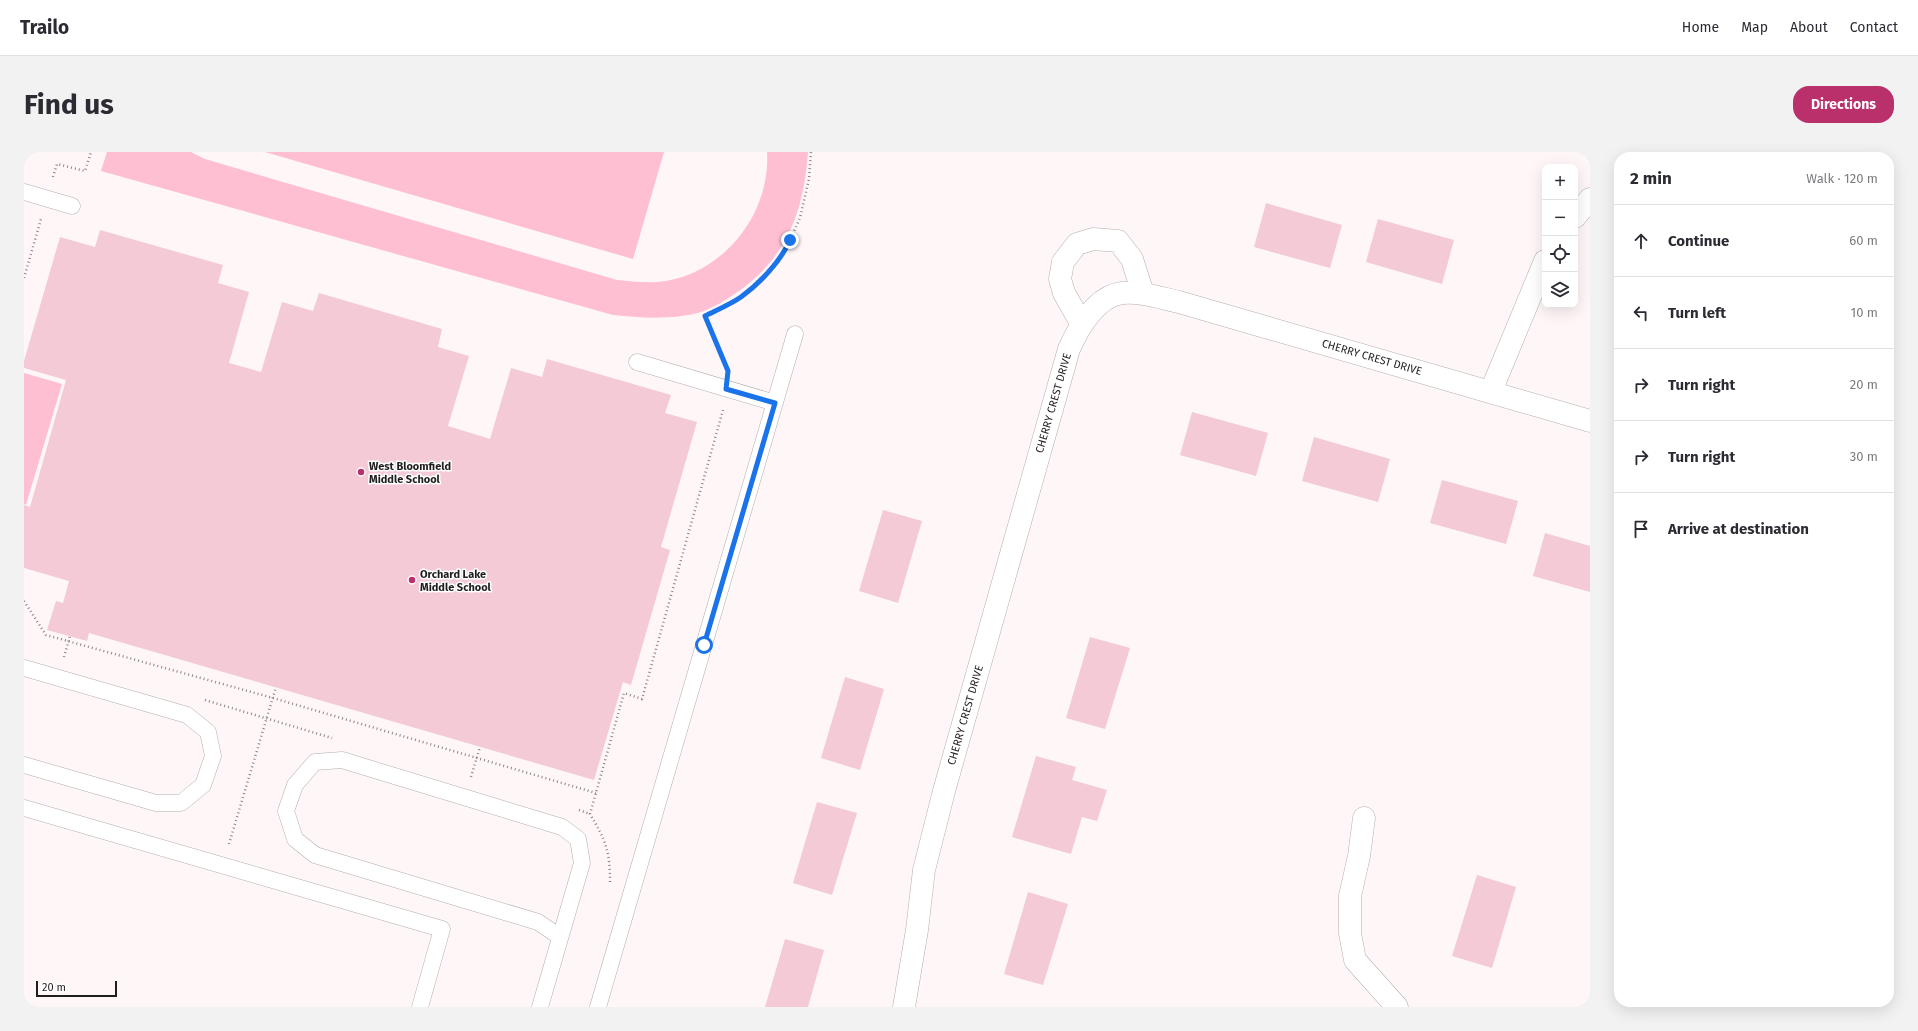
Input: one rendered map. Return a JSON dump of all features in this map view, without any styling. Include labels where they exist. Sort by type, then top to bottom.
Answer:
[{"type":"street","points":[[1578,213],[1590,198]]},
{"type":"street","points":[[1081,323],[1064,293],[1060,279],[1063,262],[1077,244],[1093,239],[1118,241],[1132,259],[1143,294]]},
{"type":"street","points":[[1491,392],[1542,268]]},
{"type":"street","name":"CHERRY CREST DRIVE","points":[[904,1007],[917,930],[924,870],[942,798],[1068,350],[1081,323],[1102,301],[1120,293],[1143,294],[1187,304],[1590,421]]},
{"type":"street","points":[[1364,818],[1359,856],[1350,896],[1352,940],[1355,960],[1397,1007]]},
{"type":"lane","points":[[24,192],[72,206]]},
{"type":"lane","points":[[598,1007],[795,334]]},
{"type":"lane","points":[[637,362],[775,403]]},
{"type":"lane","points":[[24,668],[187,715],[208,732],[213,756],[202,785],[181,803],[156,803],[24,765]]},
{"type":"lane","points":[[540,1007],[582,863],[578,839],[562,827],[342,760],[315,762],[295,785],[286,811],[295,839],[315,854],[538,922],[560,937]]},
{"type":"lane","points":[[24,808],[442,929],[420,1007]]},
{"type":"path","points":[[590,814],[624,693],[642,699],[722,413],[728,371],[705,316],[741,297],[765,274],[785,251],[800,218],[809,179],[810,152]]},
{"type":"path","points":[[24,601],[46,635],[273,698],[596,793]]},
{"type":"path","points":[[57,656],[71,660]]},
{"type":"path","points":[[223,866],[276,687]]},
{"type":"path","points":[[199,698],[335,738]]},
{"type":"path","points":[[463,776],[471,779],[480,746]]},
{"type":"path","points":[[575,810],[590,814],[604,837],[610,862],[610,886]]},
{"type":"shaded area","points":[[107,152],[191,152],[205,159],[617,280],[657,282],[680,278],[702,268],[721,255],[738,239],[751,220],[760,198],[766,175],[767,152],[808,152],[806,174],[797,213],[790,232],[780,249],[768,264],[754,279],[736,293],[710,308],[690,315],[657,318],[613,315],[101,171]]},
{"type":"shaded area","points":[[265,152],[664,152],[633,259]]},
{"type":"shaded area","points":[[24,373],[62,384],[26,505],[24,504]]},
{"type":"building","points":[[1266,203],[1342,225],[1330,268],[1254,247]]},
{"type":"building","points":[[1378,219],[1454,240],[1442,284],[1366,262]]},
{"type":"building","name":"West Bloomfield Middle School","points":[[100,230],[223,265],[218,283],[249,292],[229,363],[261,372],[282,302],[313,311],[319,293],[442,329],[438,347],[469,356],[448,426],[490,439],[511,368],[542,377],[547,359],[671,395],[665,413],[697,422],[661,547],[670,550],[631,685],[623,682],[594,780],[89,633],[87,641],[47,630],[56,601],[63,603],[69,581],[24,568],[24,505],[30,507],[66,380],[24,368],[24,361],[60,237],[95,247]]},
{"type":"building","points":[[1192,412],[1268,433],[1256,476],[1180,455]]},
{"type":"building","points":[[1314,437],[1390,459],[1378,502],[1302,481]]},
{"type":"building","points":[[1442,480],[1518,501],[1506,544],[1430,523]]},
{"type":"building","points":[[883,510],[922,521],[898,603],[859,591]]},
{"type":"building","points":[[1545,533],[1590,546],[1590,592],[1533,576]]},
{"type":"building","points":[[1090,637],[1130,648],[1105,729],[1066,718]]},
{"type":"building","points":[[845,677],[884,689],[860,770],[821,758]]},
{"type":"building","points":[[1036,756],[1076,767],[1072,780],[1107,790],[1097,821],[1082,817],[1071,854],[1012,837]]},
{"type":"building","points":[[817,802],[857,813],[832,895],[793,883]]},
{"type":"building","points":[[1477,875],[1516,887],[1492,968],[1452,956]]},
{"type":"building","points":[[1028,892],[1068,904],[1043,985],[1004,974]]},
{"type":"building","points":[[785,939],[824,950],[808,1007],[765,1007]]},
{"type":"place","name":"West Bloomfield Middle School","points":[[361,472]]},
{"type":"place","name":"Orchard Lake Middle School","points":[[412,580]]},
{"type":"route","points":[[704,645],[775,403],[726,389],[728,371],[705,316],[741,297],[765,274],[785,251],[790,240]]}]
